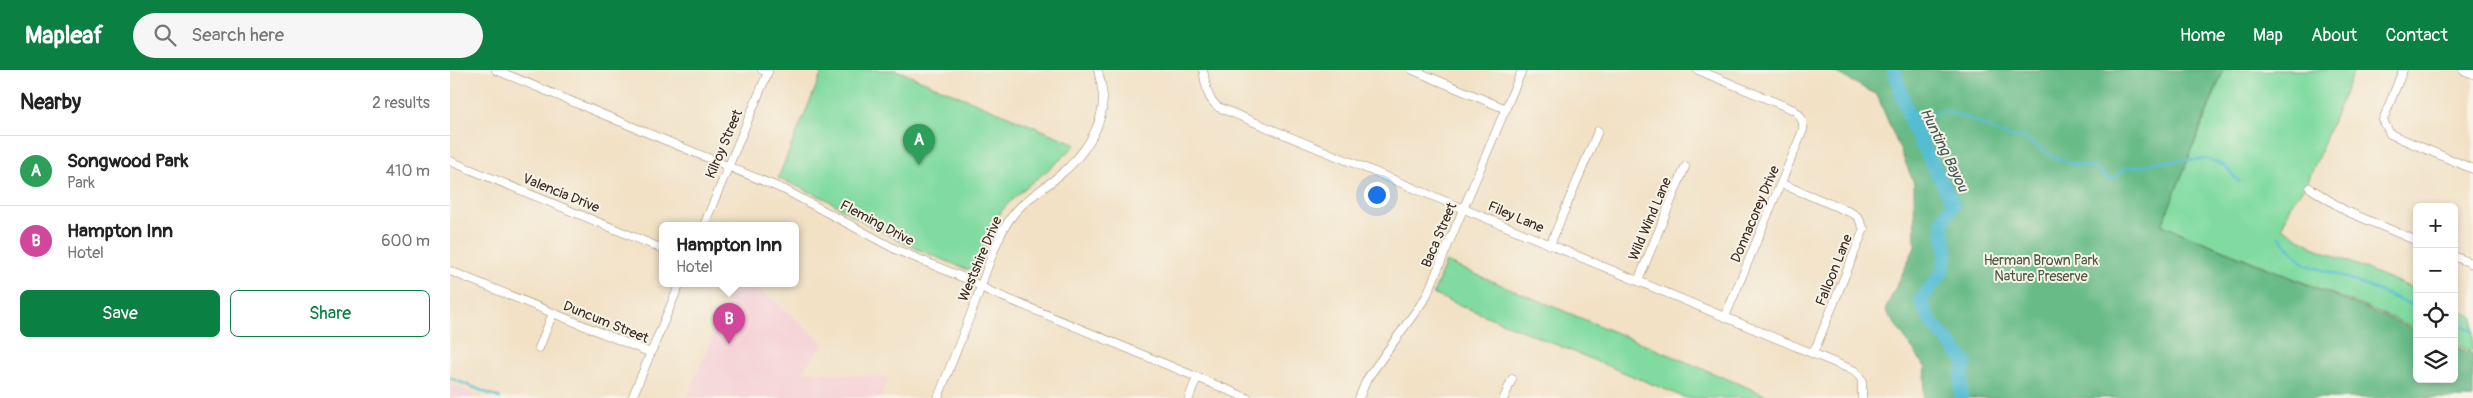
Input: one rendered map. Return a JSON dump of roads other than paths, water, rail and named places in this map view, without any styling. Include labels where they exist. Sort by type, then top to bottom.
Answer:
[{"type":"street","name":"Fleming Drive","points":[[496,70],[785,190],[897,250],[1247,398]]},
{"type":"street","name":"Westshire Drive","points":[[938,398],[1002,233],[1011,217],[1038,190],[1061,175],[1073,163],[1094,133],[1102,109],[1103,96],[1098,70]]},
{"type":"street","name":"Filey Lane","points":[[1204,70],[1211,102],[1218,107],[1726,317],[1860,375],[1863,384],[1862,398]]},
{"type":"street","points":[[1413,70],[1506,109]]},
{"type":"street","name":"Baca Street","points":[[1359,398],[1370,374],[1426,297],[1522,70]]},
{"type":"street","name":"Donnacorey Drive","points":[[1698,70],[1794,110],[1802,120],[1803,130],[1726,317]]},
{"type":"street","points":[[2403,70],[2383,120],[2390,134],[2473,169]]},
{"type":"street","points":[[2463,70],[2473,74]]},
{"type":"street","name":"Kilroy Street","points":[[705,222],[765,71]]},
{"type":"street","points":[[1550,244],[1598,131]]},
{"type":"street","name":"Valencia Drive","points":[[450,161],[659,246]]},
{"type":"street","name":"Wild Wind Lane","points":[[1638,281],[1685,167]]},
{"type":"street","name":"Falloon Lane","points":[[1782,184],[1852,213],[1862,223],[1864,229],[1813,354]]},
{"type":"street","points":[[2310,188],[2346,212],[2413,239]]},
{"type":"street","points":[[2458,258],[2473,264]]},
{"type":"street","name":"Duncum Street","points":[[451,274],[650,353]]},
{"type":"street","points":[[632,398],[678,287]]},
{"type":"street","name":"Duncum Street","points":[[539,348],[553,313]]},
{"type":"street","points":[[1189,398],[1197,377]]},
{"type":"street","points":[[1504,398],[1512,379]]},
{"type":"waterway","name":"Hunting Bayou","points":[[1894,70],[1911,123],[1953,204],[1942,222],[1946,254],[1942,273],[1920,301],[1932,323],[1966,362],[1961,380],[1961,398]]},
{"type":"waterway","points":[[1911,123],[1943,110],[1947,111],[1977,122],[2004,135],[2023,137],[2054,158],[2064,159],[2068,163],[2096,168],[2108,179],[2113,178],[2129,167],[2140,167],[2156,162],[2209,159],[2225,166],[2239,182]]},
{"type":"waterway","points":[[2279,236],[2304,264],[2342,276],[2413,305]]},
{"type":"waterway","points":[[2458,325],[2473,331]]},
{"type":"waterway","points":[[450,378],[500,398]]},
{"type":"place","name":"Songwood Park","points":[[919,165]]},
{"type":"place","name":"Hampton Inn","points":[[729,344]]},
{"type":"park label","name":"Herman Brown Park Nature Preserve","points":[[2041,268]]}]
